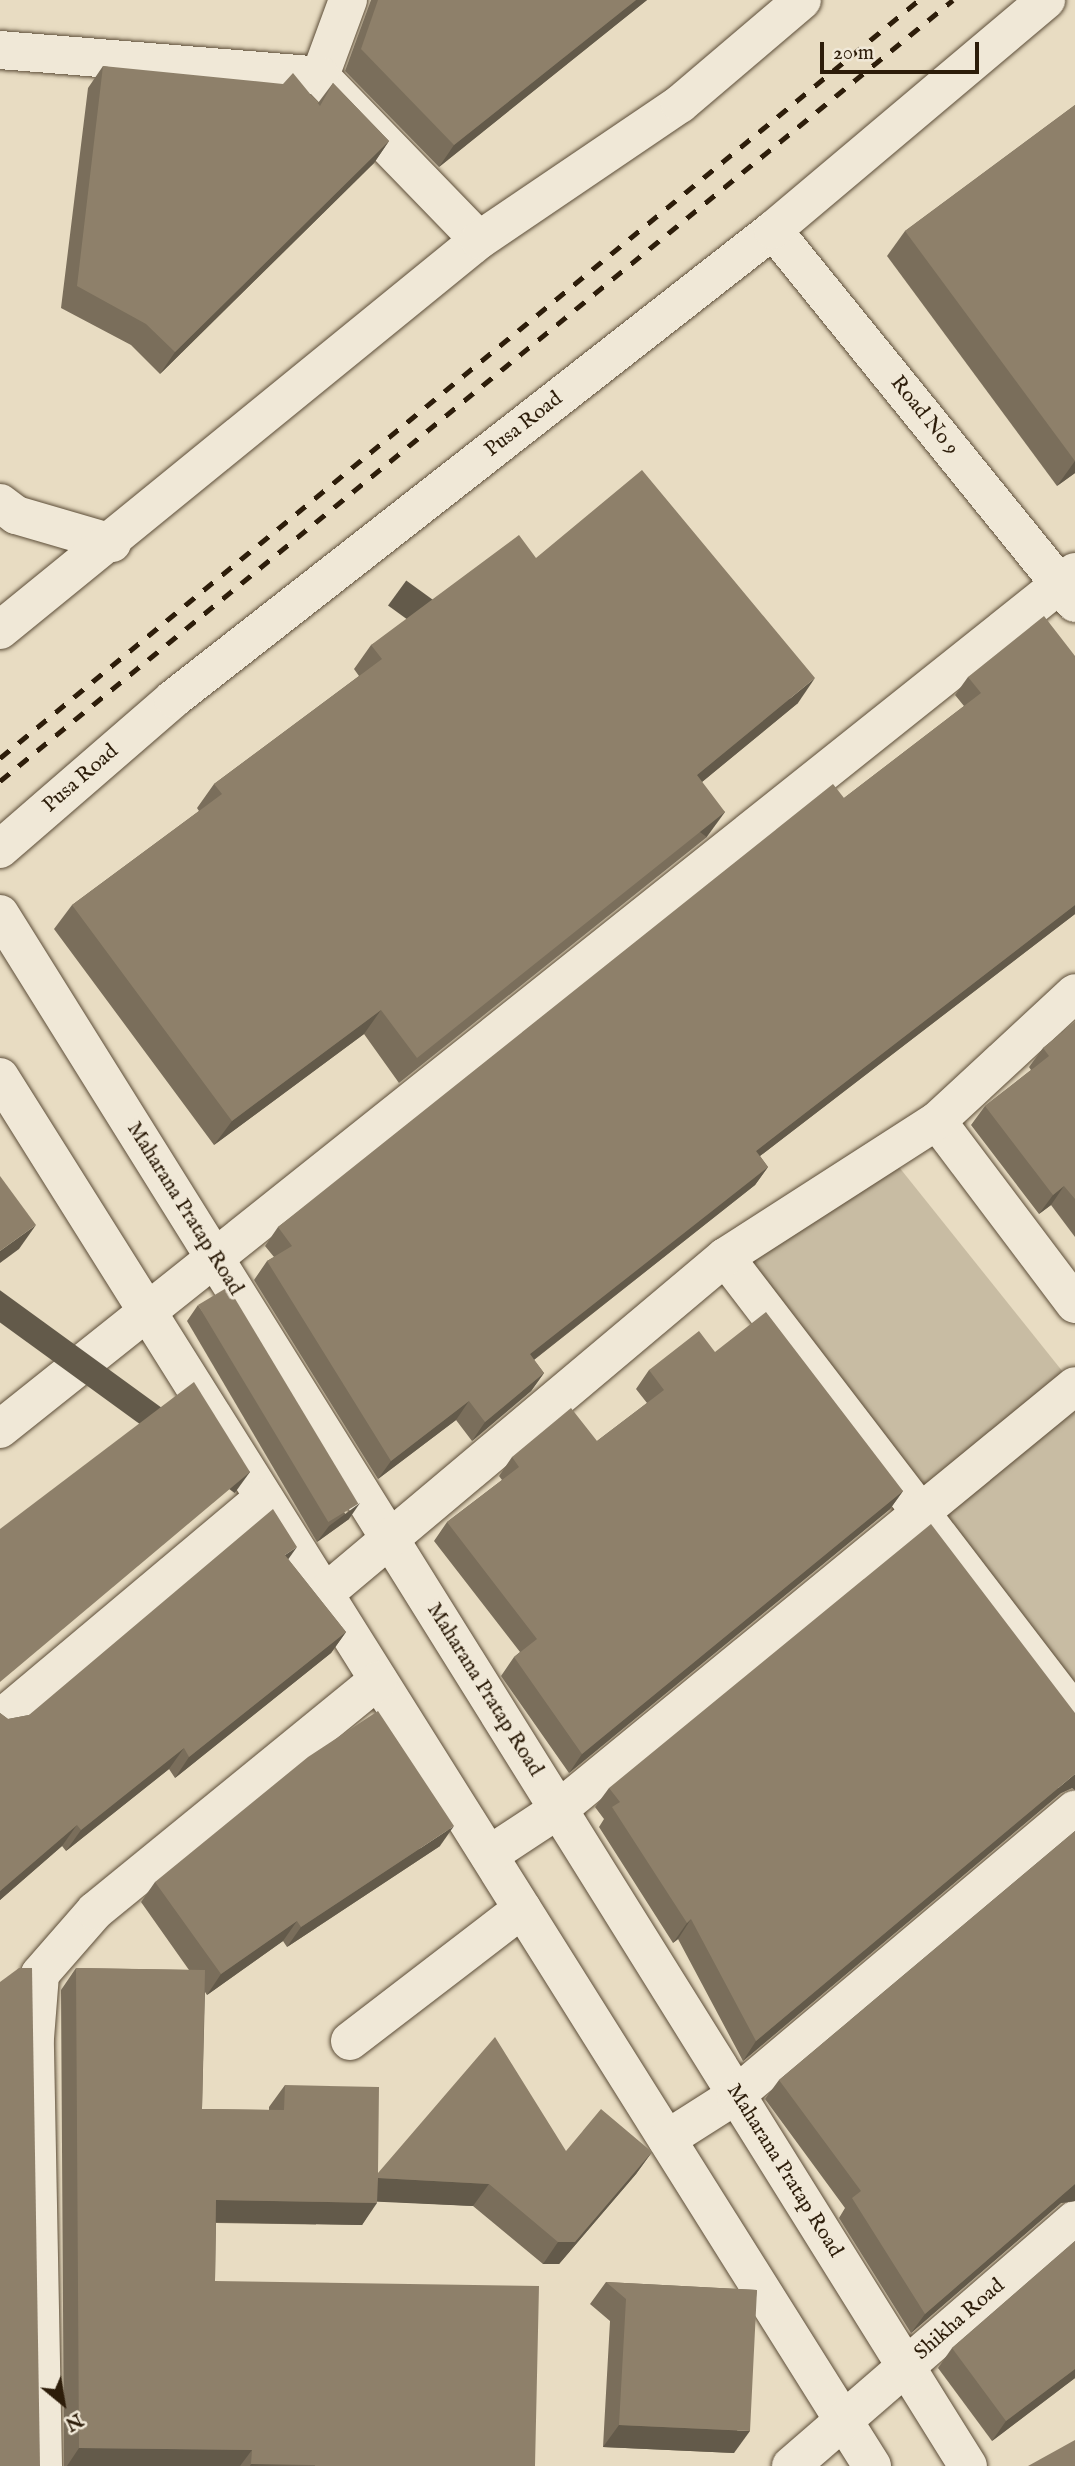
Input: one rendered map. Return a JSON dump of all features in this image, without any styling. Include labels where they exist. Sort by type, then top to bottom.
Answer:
[{"type":"street","points":[[320,76],[348,0]]},
{"type":"street","points":[[0,630],[112,543],[479,240],[680,104],[802,0]]},
{"type":"street","name":"Pusa Road","points":[[0,849],[173,699],[773,230],[1046,0]]},
{"type":"street","points":[[0,50],[320,76],[479,240]]},
{"type":"street","name":"Road No 9","points":[[773,230],[1070,586]]},
{"type":"street","points":[[0,503],[16,515],[112,543]]},
{"type":"street","points":[[0,1429],[146,1310],[1070,586]]},
{"type":"street","name":"Maharana Pratap Road","points":[[0,914],[968,2466]]},
{"type":"street","points":[[324,1594],[725,1257],[937,1121],[1075,993]]},
{"type":"street","points":[[0,1077],[872,2466]]},
{"type":"street","points":[[937,1121],[1075,1304]]},
{"type":"street","points":[[725,1257],[1075,1714]]},
{"type":"street","points":[[489,1856],[559,1809],[1075,1386]]},
{"type":"street","points":[[0,1719],[264,1498]]},
{"type":"street","points":[[43,2466],[35,2038],[40,1974],[95,1911],[378,1680]]},
{"type":"street","points":[[667,2139],[736,2095],[1075,1810]]},
{"type":"street","points":[[350,2041],[522,1909]]},
{"type":"street","name":"Shikha Road","points":[[791,2466],[1075,2220]]},
{"type":"shaded area","points":[[887,1152],[1075,1387],[1075,1709],[730,1277]]},
{"type":"building","points":[[378,0],[636,0],[454,145],[361,49]]},
{"type":"building","points":[[103,66],[283,84],[293,73],[320,106],[333,83],[389,141],[175,352],[146,324],[77,286]]},
{"type":"building","points":[[1075,105],[1075,461],[905,231]]},
{"type":"building","points":[[642,470],[815,678],[697,775],[725,812],[417,1058],[381,1010],[232,1121],[72,905],[222,794],[214,784],[382,659],[371,645],[519,535],[536,558]]},
{"type":"building","points":[[1044,616],[1075,656],[1075,905],[756,1151],[768,1167],[530,1354],[544,1373],[485,1422],[469,1401],[391,1461],[267,1261],[292,1246],[278,1227],[833,784],[844,798],[981,693],[968,677]]},
{"type":"building","points":[[1075,1022],[1075,1199],[1064,1186],[1053,1195],[985,1106],[1049,1056],[1043,1048]]},
{"type":"building","points":[[0,1176],[36,1225],[0,1251]]},
{"type":"building","points":[[228,1287],[358,1504],[328,1522],[198,1305]]},
{"type":"building","points":[[766,1312],[903,1491],[582,1754],[514,1657],[537,1639],[447,1522],[519,1467],[512,1457],[571,1408],[597,1441],[664,1390],[649,1370],[699,1331],[715,1352]]},
{"type":"building","points":[[194,1382],[250,1472],[0,1682],[0,1529]]},
{"type":"building","points":[[273,1509],[297,1547],[285,1555],[346,1632],[189,1757],[184,1748],[81,1830],[77,1825],[0,1891],[0,1713],[8,1719],[29,1715]]},
{"type":"building","points":[[931,1524],[1075,1713],[1075,1774],[756,2041],[691,1919],[687,1923],[612,1807],[620,1802],[609,1788]]},
{"type":"building","points":[[378,1711],[454,1826],[301,1927],[297,1921],[221,1974],[155,1882],[308,1757]]},
{"type":"building","points":[[1075,1831],[1075,2184],[925,2314],[852,2198],[861,2191],[779,2080]]},
{"type":"building","points":[[19,1968],[32,1968],[40,2466],[0,2466],[0,1982]]},
{"type":"building","points":[[76,1968],[205,1970],[202,2109],[284,2110],[285,2085],[379,2087],[378,2173],[495,2037],[566,2151],[601,2109],[652,2152],[575,2242],[558,2242],[489,2184],[378,2178],[377,2203],[216,2200],[215,2281],[539,2286],[535,2466],[251,2464],[252,2450],[79,2448]]},
{"type":"building","points":[[1075,2241],[1075,2369],[1006,2421],[952,2348]]},
{"type":"building","points":[[606,2282],[757,2290],[750,2431],[619,2425],[626,2299]]},
{"type":"building","points":[[1075,2440],[1075,2466],[1028,2466]]},
{"type":"railway","points":[[0,758],[919,0]]},
{"type":"railway","points":[[0,781],[953,0]]}]
